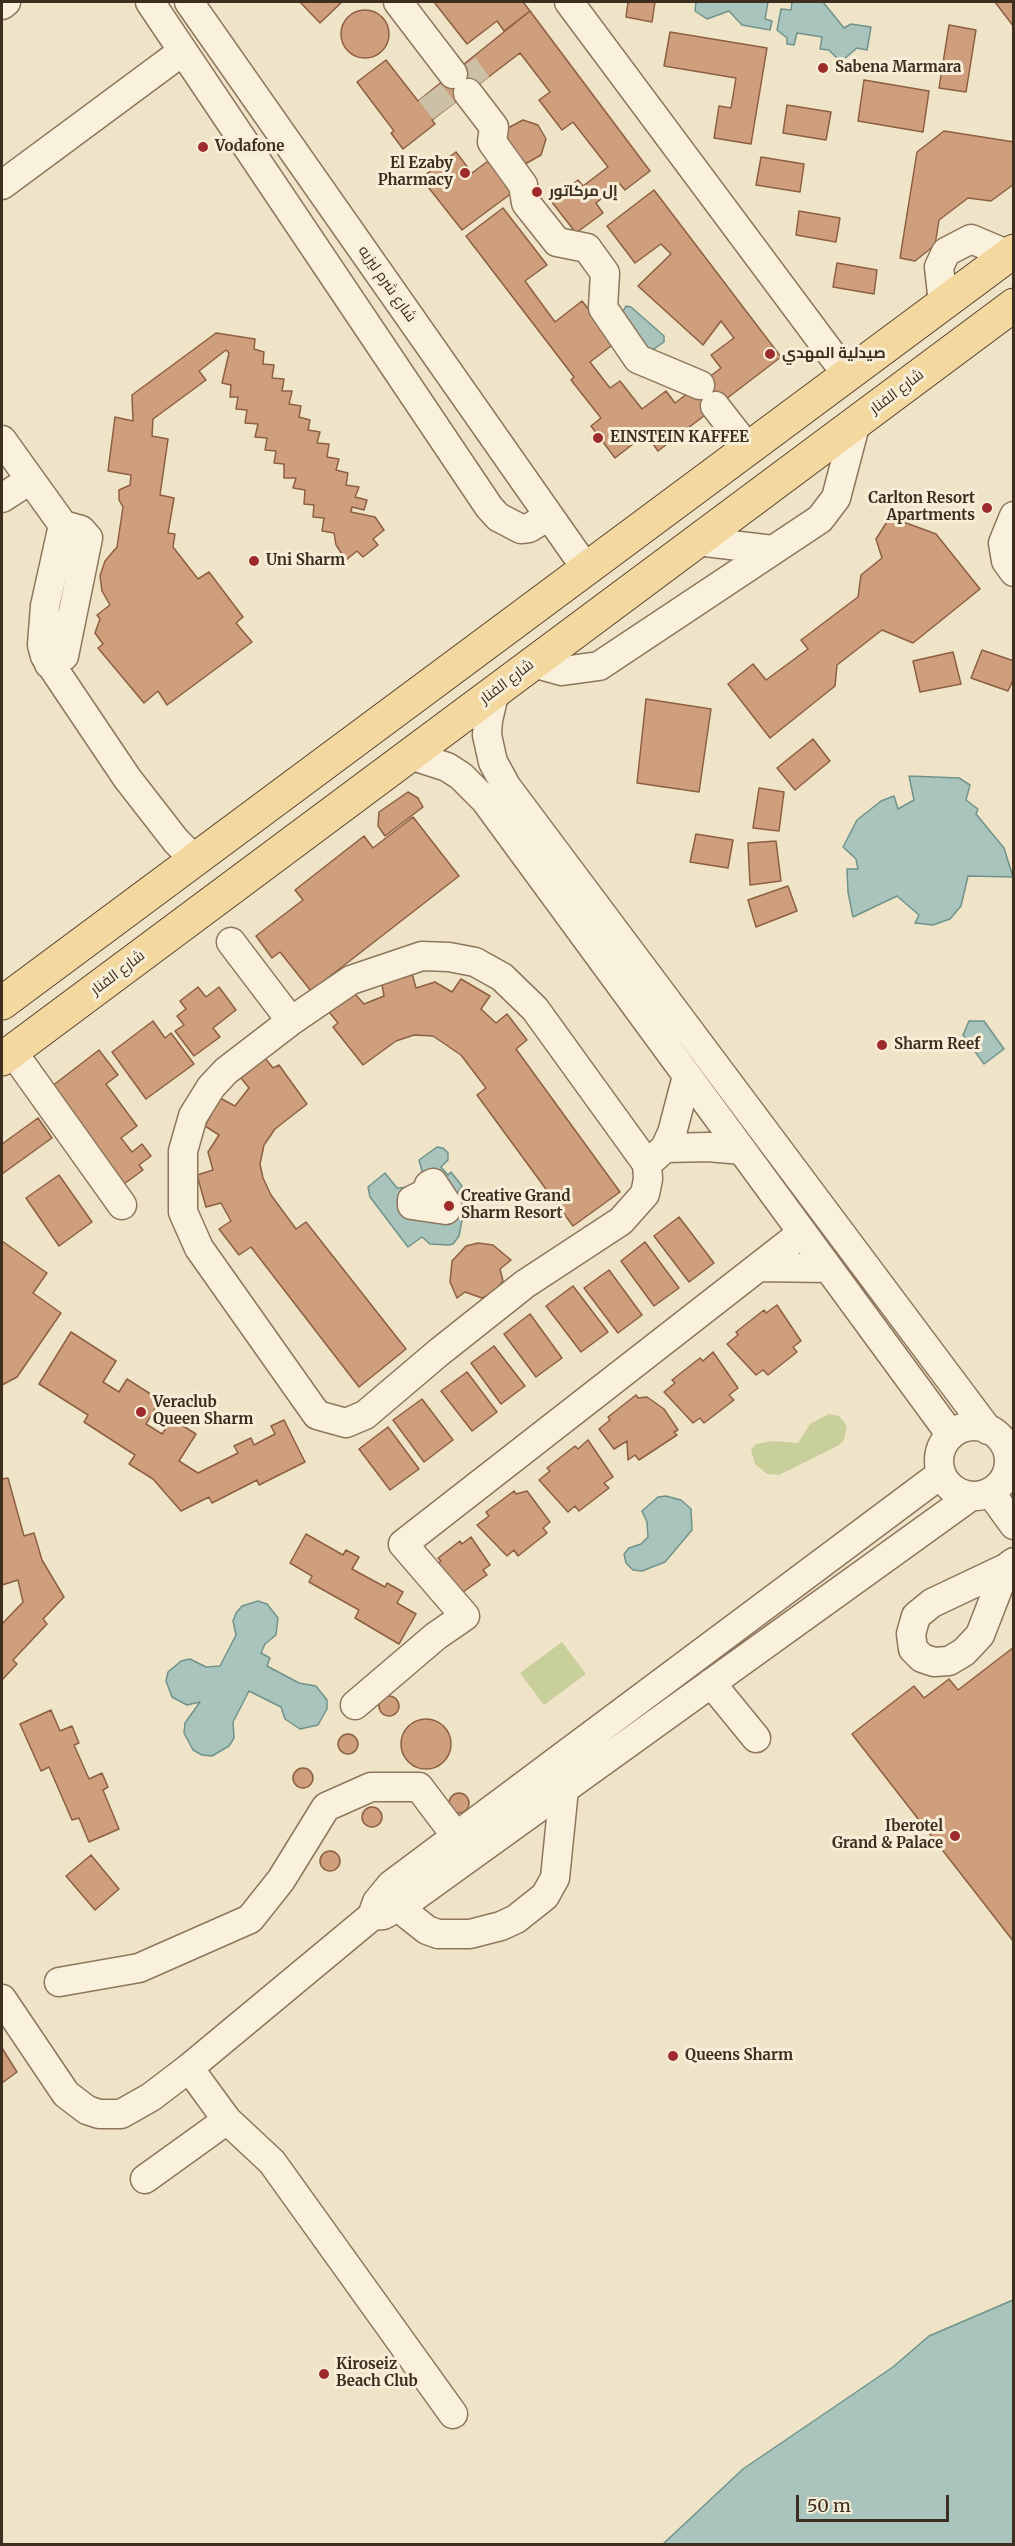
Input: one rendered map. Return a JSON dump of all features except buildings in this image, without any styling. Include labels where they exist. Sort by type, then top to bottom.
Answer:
[{"type":"main road","points":[[2,1003],[193,858],[1011,253]]},
{"type":"main road","name":"شارع الفنار","points":[[7,1055],[1014,305]]},
{"type":"street","points":[[2,5],[6,2]]},
{"type":"street","name":"شارع شرم ليزيه","points":[[189,2],[585,567]]},
{"type":"street","points":[[398,2],[494,127],[492,142],[523,185],[526,203],[556,242],[587,248],[605,273],[603,308],[638,359],[707,395],[747,447]]},
{"type":"street","points":[[569,2],[847,375]]},
{"type":"street","points":[[160,5],[183,51],[498,517],[520,529],[529,528],[549,516]]},
{"type":"street","points":[[2,185],[183,51]]},
{"type":"street","points":[[323,260],[355,239]]},
{"type":"street","points":[[408,387],[442,364]]},
{"type":"street","points":[[533,663],[562,671],[599,666],[820,519],[836,498],[856,422]]},
{"type":"street","points":[[2,440],[63,525],[45,606],[42,645],[49,664],[127,778],[176,841],[193,858]]},
{"type":"street","points":[[2,498],[30,480]]},
{"type":"street","points":[[1014,516],[1003,543],[1006,561],[1014,572]]},
{"type":"street","points":[[696,541],[773,550]]},
{"type":"street","points":[[2,1999],[66,2094],[87,2110],[110,2115],[132,2110],[189,2068],[372,1916],[377,1902],[396,1895],[564,1789],[980,1495],[998,1488],[1007,1474],[1004,1439],[507,786],[493,762],[488,735],[488,720],[495,691]]},
{"type":"street","points":[[410,755],[447,767],[474,787],[951,1435]]},
{"type":"street","points":[[231,942],[291,1021]]},
{"type":"street","points":[[656,1156],[535,1010],[502,977],[476,962],[449,957],[423,956],[351,980],[291,1021],[226,1071],[211,1087],[193,1116],[183,1151],[183,1212],[199,1248],[317,1415],[346,1423],[365,1415],[525,1284],[621,1221],[645,1194],[656,1156],[680,1108],[687,1076]]},
{"type":"street","points":[[7,1055],[122,1205]]},
{"type":"street","points":[[656,1156],[708,1147],[742,1150]]},
{"type":"street","points":[[355,1705],[436,1636],[465,1616],[404,1544],[802,1233]]},
{"type":"street","points":[[759,1267],[828,1268]]},
{"type":"street","points":[[1004,1439],[969,1426],[951,1435],[939,1457],[941,1474],[951,1488],[980,1495],[1014,1525]]},
{"type":"street","points":[[396,1895],[456,1836],[941,1474]]},
{"type":"street","points":[[711,1683],[756,1738]]},
{"type":"street","points":[[59,1982],[139,1968],[250,1918],[280,1880],[326,1807],[370,1787],[419,1787],[456,1836]]},
{"type":"street","points":[[396,1895],[417,1923],[427,1929],[449,1935],[486,1931],[516,1918],[545,1896],[555,1878],[564,1789]]},
{"type":"street","points":[[189,2068],[227,2120],[272,2162],[453,2414]]},
{"type":"street","points":[[145,2180],[227,2120]]},
{"type":"green space","points":[[829,1414],[839,1416],[847,1426],[844,1440],[839,1445],[779,1475],[767,1474],[755,1464],[751,1450],[756,1444],[772,1441],[798,1443],[810,1424]]},
{"type":"green space","points":[[562,1642],[586,1674],[544,1705],[520,1673]]},
{"type":"water","points":[[696,2],[768,2],[765,19],[772,21],[770,30],[742,25],[729,11],[707,19],[695,11]]},
{"type":"water","points":[[792,2],[823,2],[844,28],[851,24],[871,27],[867,50],[857,48],[844,59],[838,59],[829,50],[820,49],[822,37],[797,33],[794,45],[787,44],[787,38],[777,30],[781,9],[791,10]]},
{"type":"water","points":[[626,306],[631,307],[664,336],[664,342],[654,349],[647,349],[622,313]]},
{"type":"water","points":[[909,776],[959,778],[970,785],[966,800],[978,809],[976,814],[1004,848],[1013,877],[968,876],[961,906],[950,919],[933,925],[915,923],[919,915],[897,896],[853,917],[848,892],[847,869],[858,869],[856,859],[843,847],[857,820],[881,801],[894,796],[898,809],[914,800]]},
{"type":"water","points":[[969,1021],[984,1021],[1004,1049],[984,1064],[963,1035]]},
{"type":"water","points":[[437,1147],[443,1148],[448,1153],[448,1160],[441,1167],[448,1175],[451,1172],[462,1186],[455,1196],[463,1215],[459,1236],[453,1244],[449,1245],[430,1244],[422,1237],[408,1247],[370,1197],[368,1187],[385,1173],[397,1188],[412,1187],[423,1175],[419,1160]]},
{"type":"water","points":[[666,1496],[681,1500],[691,1509],[692,1530],[665,1562],[642,1571],[633,1570],[626,1563],[624,1554],[629,1548],[641,1544],[648,1537],[647,1522],[642,1511],[658,1497]]},
{"type":"water","points":[[258,1601],[267,1604],[278,1618],[276,1635],[265,1644],[261,1653],[270,1658],[267,1666],[299,1683],[316,1686],[327,1700],[327,1709],[318,1725],[300,1729],[285,1719],[281,1707],[249,1691],[233,1722],[234,1738],[229,1746],[212,1756],[202,1755],[193,1750],[184,1733],[185,1723],[200,1702],[187,1705],[172,1697],[166,1681],[168,1672],[181,1661],[190,1659],[206,1667],[220,1666],[236,1635],[233,1621],[236,1613],[242,1606]]},
{"type":"water","points":[[1013,2300],[1013,2544],[663,2544],[743,2469],[893,2367],[929,2336]]},
{"type":"tunnel","points":[[464,66],[478,85]]},
{"type":"tunnel","points":[[430,92],[444,111]]},
{"type":"place","name":"Sabena Marmara","points":[[823,68]]},
{"type":"place","name":"Vodafone","points":[[203,147]]},
{"type":"place","name":"El Ezaby Pharmacy","points":[[465,173]]},
{"type":"place","name":"إل مركاتور","points":[[537,192]]},
{"type":"place","name":"صيدلية المهدي","points":[[770,354]]},
{"type":"place","name":"EINSTEIN KAFFEE","points":[[598,438]]},
{"type":"place","name":"Carlton Resort Apartments","points":[[987,508]]},
{"type":"place","name":"Uni Sharm","points":[[254,561]]},
{"type":"place","name":"Sharm Reef","points":[[882,1045]]},
{"type":"place","name":"Creative Grand Sharm Resort","points":[[449,1206]]},
{"type":"place","name":"Veraclub Queen Sharm","points":[[141,1412]]},
{"type":"place","name":"Iberotel Grand & Palace","points":[[955,1836]]},
{"type":"place","name":"Queens Sharm","points":[[673,2056]]},
{"type":"place","name":"Kiroseiz Beach Club","points":[[324,2374]]}]
